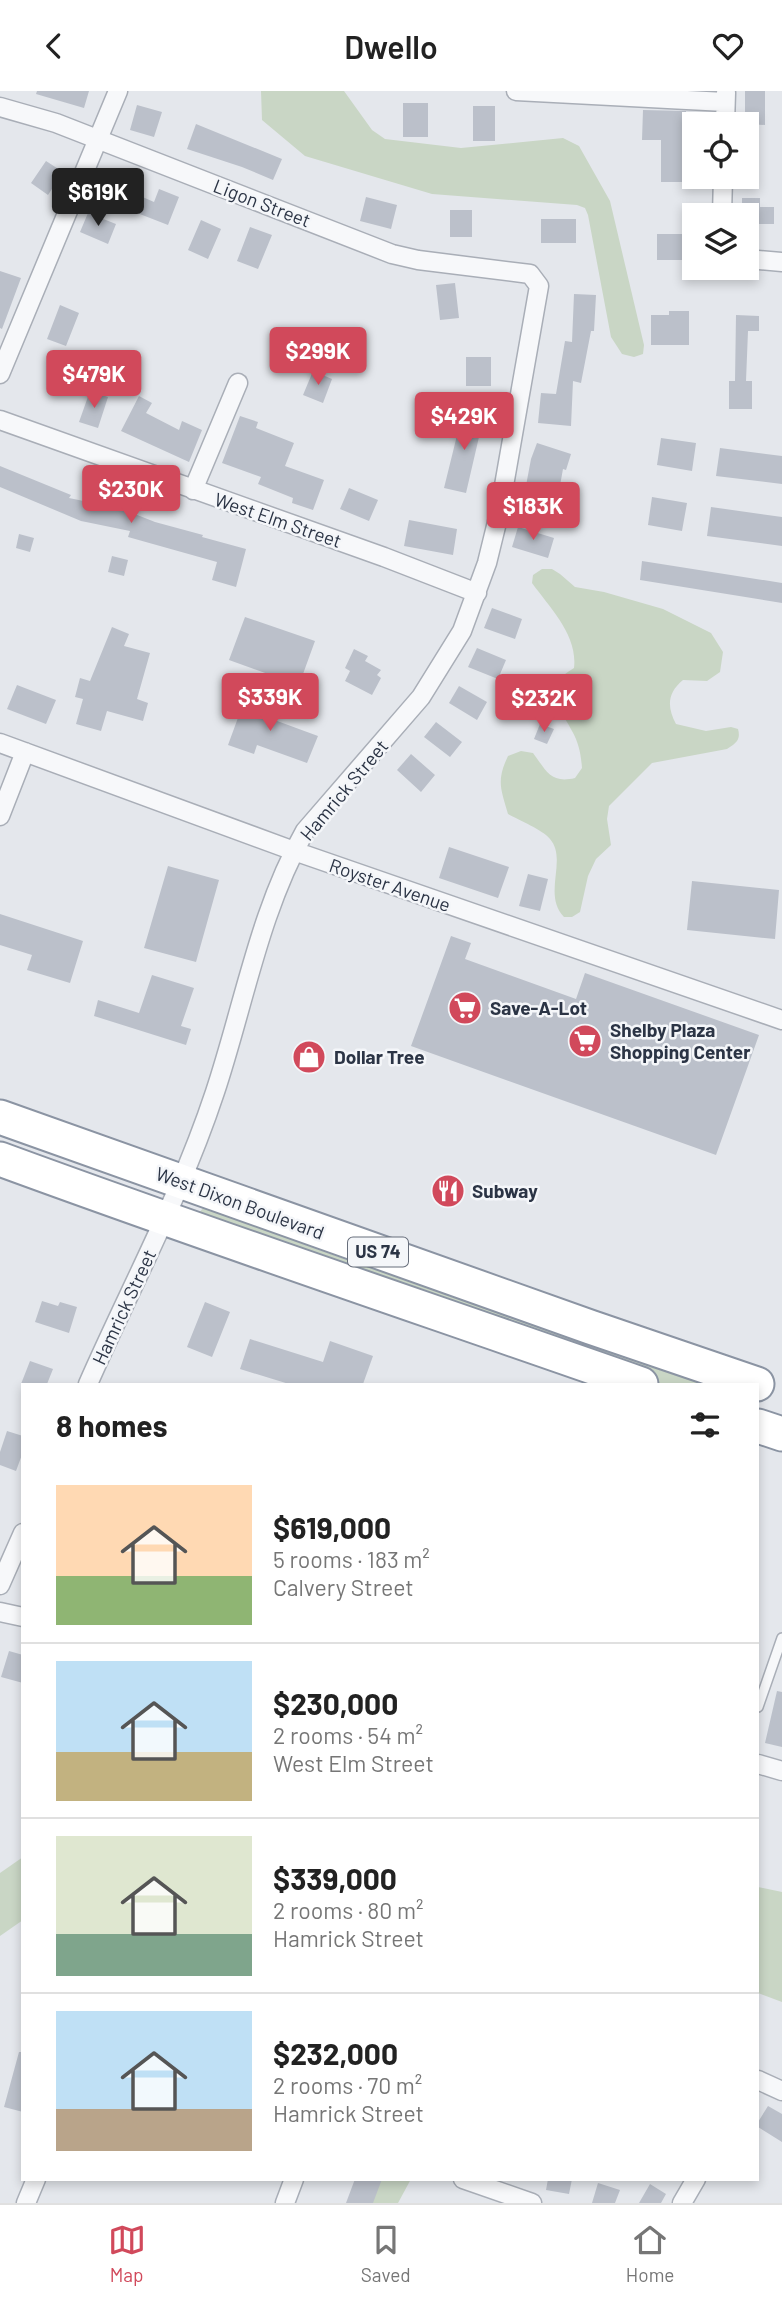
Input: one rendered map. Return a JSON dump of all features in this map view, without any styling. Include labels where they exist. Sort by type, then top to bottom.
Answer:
[{"type":"highway","name":"West Dixon Boulevard","points":[[0,1117],[754,1383]]},
{"type":"highway","name":"West Dixon Boulevard","points":[[0,1159],[165,1220],[416,1304],[637,1383]]},
{"type":"highway","name":"West Dixon Boulevard","points":[[759,1385],[782,1393]]},
{"type":"highway","points":[[759,1426],[782,1434]]},
{"type":"street","points":[[0,374],[118,91]]},
{"type":"street","points":[[516,91],[726,96]]},
{"type":"street","name":"Ligon Street","points":[[0,107],[57,123],[392,254],[418,260],[530,274]]},
{"type":"street","points":[[759,260],[782,262]]},
{"type":"street","name":"Hamrick Street","points":[[88,1383],[182,1182],[216,1091],[272,903],[294,851],[312,823],[421,697],[462,631],[477,593],[499,514],[539,293],[536,280],[530,274]]},
{"type":"street","points":[[193,490],[238,383]]},
{"type":"street","name":"West Elm Street","points":[[0,420],[384,557],[477,593]]},
{"type":"street","name":"Royster Avenue","points":[[0,743],[294,851],[782,1020]]},
{"type":"street","points":[[0,816],[25,753]]},
{"type":"street","points":[[0,1585],[21,1538]]},
{"type":"street","points":[[0,1612],[21,1617]]},
{"type":"street","points":[[759,1764],[782,1771]]},
{"type":"street","points":[[759,2080],[782,2091]]},
{"type":"street","points":[[26,2203],[35,2181]]},
{"type":"street","points":[[285,2203],[293,2181]]},
{"type":"street","points":[[469,2181],[532,2203]]},
{"type":"street","points":[[682,2203],[695,2181]]},
{"type":"lane","points":[[759,1704],[782,1638]]},
{"type":"green space","points":[[261,91],[344,91],[372,130],[385,139],[461,148],[563,138],[579,146],[610,201],[644,345],[643,354],[634,357],[622,354],[611,337],[585,208],[577,205],[432,194],[305,156],[262,120]]},
{"type":"green space","points":[[542,569],[552,569],[575,587],[604,592],[663,609],[711,633],[723,652],[720,672],[707,681],[683,680],[671,695],[671,712],[676,724],[706,731],[731,727],[738,729],[739,733],[737,741],[727,749],[652,763],[609,806],[607,819],[611,845],[596,859],[588,876],[580,912],[572,917],[564,917],[555,898],[555,847],[542,832],[508,814],[501,785],[508,756],[521,751],[533,753],[545,770],[560,779],[575,778],[582,768],[576,740],[556,705],[553,691],[562,676],[574,668],[572,644],[561,623],[532,583],[533,575]]},
{"type":"green space","points":[[203,1208],[364,1266],[482,1300],[716,1383],[655,1383],[266,1245],[199,1213]]},
{"type":"green space","points":[[21,1858],[21,1921],[0,1936],[0,1873]]},
{"type":"green space","points":[[759,1887],[782,1892],[782,2002],[759,1993]]},
{"type":"green space","points":[[381,2181],[410,2181],[398,2203],[367,2203]]},
{"type":"building","points":[[37,91],[89,91],[84,108],[36,94]]},
{"type":"building","points":[[745,91],[765,91],[765,125],[759,125],[759,112],[745,112]]},
{"type":"building","points":[[403,103],[428,103],[428,137],[403,137]]},
{"type":"building","points":[[137,105],[162,112],[154,137],[130,130]]},
{"type":"building","points":[[473,106],[495,106],[495,141],[473,141]]},
{"type":"building","points":[[643,110],[686,111],[682,112],[682,182],[661,182],[661,140],[642,140]]},
{"type":"building","points":[[196,124],[282,159],[273,180],[187,149]]},
{"type":"building","points":[[46,161],[63,172],[48,195],[31,183]]},
{"type":"building","points":[[159,189],[179,197],[168,225],[132,211],[138,195],[154,202]]},
{"type":"building","points":[[366,197],[397,205],[391,229],[360,221]]},
{"type":"building","points":[[742,198],[760,198],[760,207],[774,207],[774,224],[759,224],[759,203],[742,203]]},
{"type":"building","points":[[450,210],[472,210],[472,237],[450,237]]},
{"type":"building","points":[[88,213],[116,224],[108,244],[80,232]]},
{"type":"building","points":[[541,219],[576,219],[576,243],[541,243]]},
{"type":"building","points":[[201,220],[221,229],[208,259],[188,250]]},
{"type":"building","points":[[250,227],[272,235],[258,269],[237,261]]},
{"type":"building","points":[[657,234],[682,234],[682,260],[657,260]]},
{"type":"building","points":[[0,271],[21,278],[2,329],[0,328]]},
{"type":"building","points":[[455,283],[459,318],[440,320],[436,285]]},
{"type":"building","points":[[574,294],[596,295],[594,331],[591,331],[581,383],[573,381],[571,426],[538,423],[541,393],[556,394],[565,341],[572,342]]},
{"type":"building","points":[[60,305],[79,313],[66,346],[47,339]]},
{"type":"building","points":[[669,311],[689,311],[689,345],[651,345],[651,315],[669,315]]},
{"type":"building","points":[[736,315],[759,316],[759,331],[748,331],[746,381],[752,381],[752,409],[729,409],[729,381],[735,381]]},
{"type":"building","points":[[466,357],[491,357],[491,386],[466,386]]},
{"type":"building","points":[[313,371],[332,379],[323,403],[303,395]]},
{"type":"building","points":[[90,391],[108,397],[98,428],[79,422]]},
{"type":"building","points":[[139,396],[152,403],[146,413],[179,430],[182,421],[202,430],[189,462],[121,431]]},
{"type":"building","points":[[464,407],[476,410],[474,422],[482,424],[466,493],[444,488]]},
{"type":"building","points":[[240,416],[258,422],[256,428],[294,443],[285,466],[324,480],[313,510],[292,503],[293,498],[258,484],[261,477],[222,463]]},
{"type":"building","points":[[661,438],[696,443],[692,471],[657,465]]},
{"type":"building","points":[[537,443],[571,454],[566,470],[563,469],[555,513],[522,507],[531,459]]},
{"type":"building","points":[[720,448],[782,456],[782,484],[716,476]]},
{"type":"building","points":[[0,466],[71,495],[69,498],[122,509],[155,522],[246,549],[236,587],[212,580],[217,562],[128,537],[130,531],[81,521],[0,487]]},
{"type":"building","points":[[349,488],[378,500],[369,521],[340,509]]},
{"type":"building","points":[[652,497],[687,503],[682,531],[648,525]]},
{"type":"building","points":[[711,507],[782,517],[782,546],[707,536]]},
{"type":"building","points":[[409,520],[457,529],[453,555],[404,546]]},
{"type":"building","points":[[518,527],[554,538],[548,558],[512,547]]},
{"type":"building","points":[[19,534],[34,538],[30,552],[16,548]]},
{"type":"building","points":[[112,556],[128,560],[124,576],[108,572]]},
{"type":"building","points":[[642,561],[782,583],[782,603],[640,580]]},
{"type":"building","points":[[492,608],[522,619],[515,639],[484,628]]},
{"type":"building","points":[[245,617],[315,641],[299,685],[229,660]]},
{"type":"building","points":[[112,627],[129,634],[124,646],[150,653],[137,699],[148,703],[143,721],[107,711],[101,731],[76,724],[83,699],[75,697],[80,678],[90,681]]},
{"type":"building","points":[[477,648],[506,660],[498,679],[468,667]]},
{"type":"building","points":[[354,649],[368,656],[365,661],[381,670],[377,675],[381,678],[372,695],[345,681],[350,671],[345,668]]},
{"type":"building","points":[[17,685],[56,700],[46,724],[7,709]]},
{"type":"building","points":[[459,686],[487,702],[477,720],[449,703]]},
{"type":"building","points":[[246,696],[273,706],[269,718],[318,736],[307,763],[257,745],[254,754],[228,745]]},
{"type":"building","points":[[436,722],[462,742],[450,757],[424,737]]},
{"type":"building","points":[[540,724],[554,729],[547,744],[534,739]]},
{"type":"building","points":[[411,754],[435,775],[421,792],[397,770]]},
{"type":"building","points":[[449,847],[509,867],[498,898],[439,878]]},
{"type":"building","points":[[168,866],[219,880],[196,962],[144,948]]},
{"type":"building","points":[[528,874],[548,879],[540,911],[519,906]]},
{"type":"building","points":[[692,881],[779,890],[775,939],[687,930]]},
{"type":"building","points":[[0,914],[83,941],[70,983],[27,970],[32,955],[0,945]]},
{"type":"building","name":"Shelby Plaza Shopping Center","points":[[451,936],[471,943],[465,959],[576,999],[585,973],[759,1035],[716,1155],[411,1046]]},
{"type":"building","points":[[152,975],[194,988],[181,1026],[191,1029],[186,1045],[94,1016],[98,1000],[139,1013]]},
{"type":"building","points":[[42,1301],[58,1306],[60,1302],[77,1307],[69,1333],[35,1322]]},
{"type":"building","points":[[205,1302],[230,1312],[212,1357],[187,1347]]},
{"type":"building","points":[[250,1339],[323,1362],[330,1341],[373,1356],[363,1383],[286,1383],[240,1369]]},
{"type":"building","points":[[30,1361],[53,1369],[47,1383],[21,1383]]},
{"type":"building","points":[[7,1431],[21,1435],[21,1457],[16,1471],[0,1465],[0,1452]]},
{"type":"building","points":[[9,1651],[21,1654],[21,1682],[1,1677]]},
{"type":"building","points":[[777,1691],[782,1692],[782,1747],[765,1743]]},
{"type":"building","points":[[19,2052],[21,2052],[21,2111],[4,2107]]},
{"type":"building","points":[[768,2106],[782,2114],[782,2142],[759,2128],[759,2120]]},
{"type":"building","points":[[354,2181],[381,2181],[373,2203],[346,2203]]},
{"type":"building","points":[[548,2181],[572,2181],[569,2194],[546,2190]]},
{"type":"building","points":[[598,2183],[620,2190],[615,2203],[592,2203]]},
{"type":"building","points":[[650,2184],[666,2194],[661,2203],[639,2203]]},
{"type":"place","name":"Save-A-Lot","points":[[465,1008]]},
{"type":"place","name":"Shelby Plaza Shopping Center","points":[[585,1041]]},
{"type":"place","name":"Dollar Tree","points":[[309,1057]]},
{"type":"place","name":"Subway","points":[[448,1191]]}]
